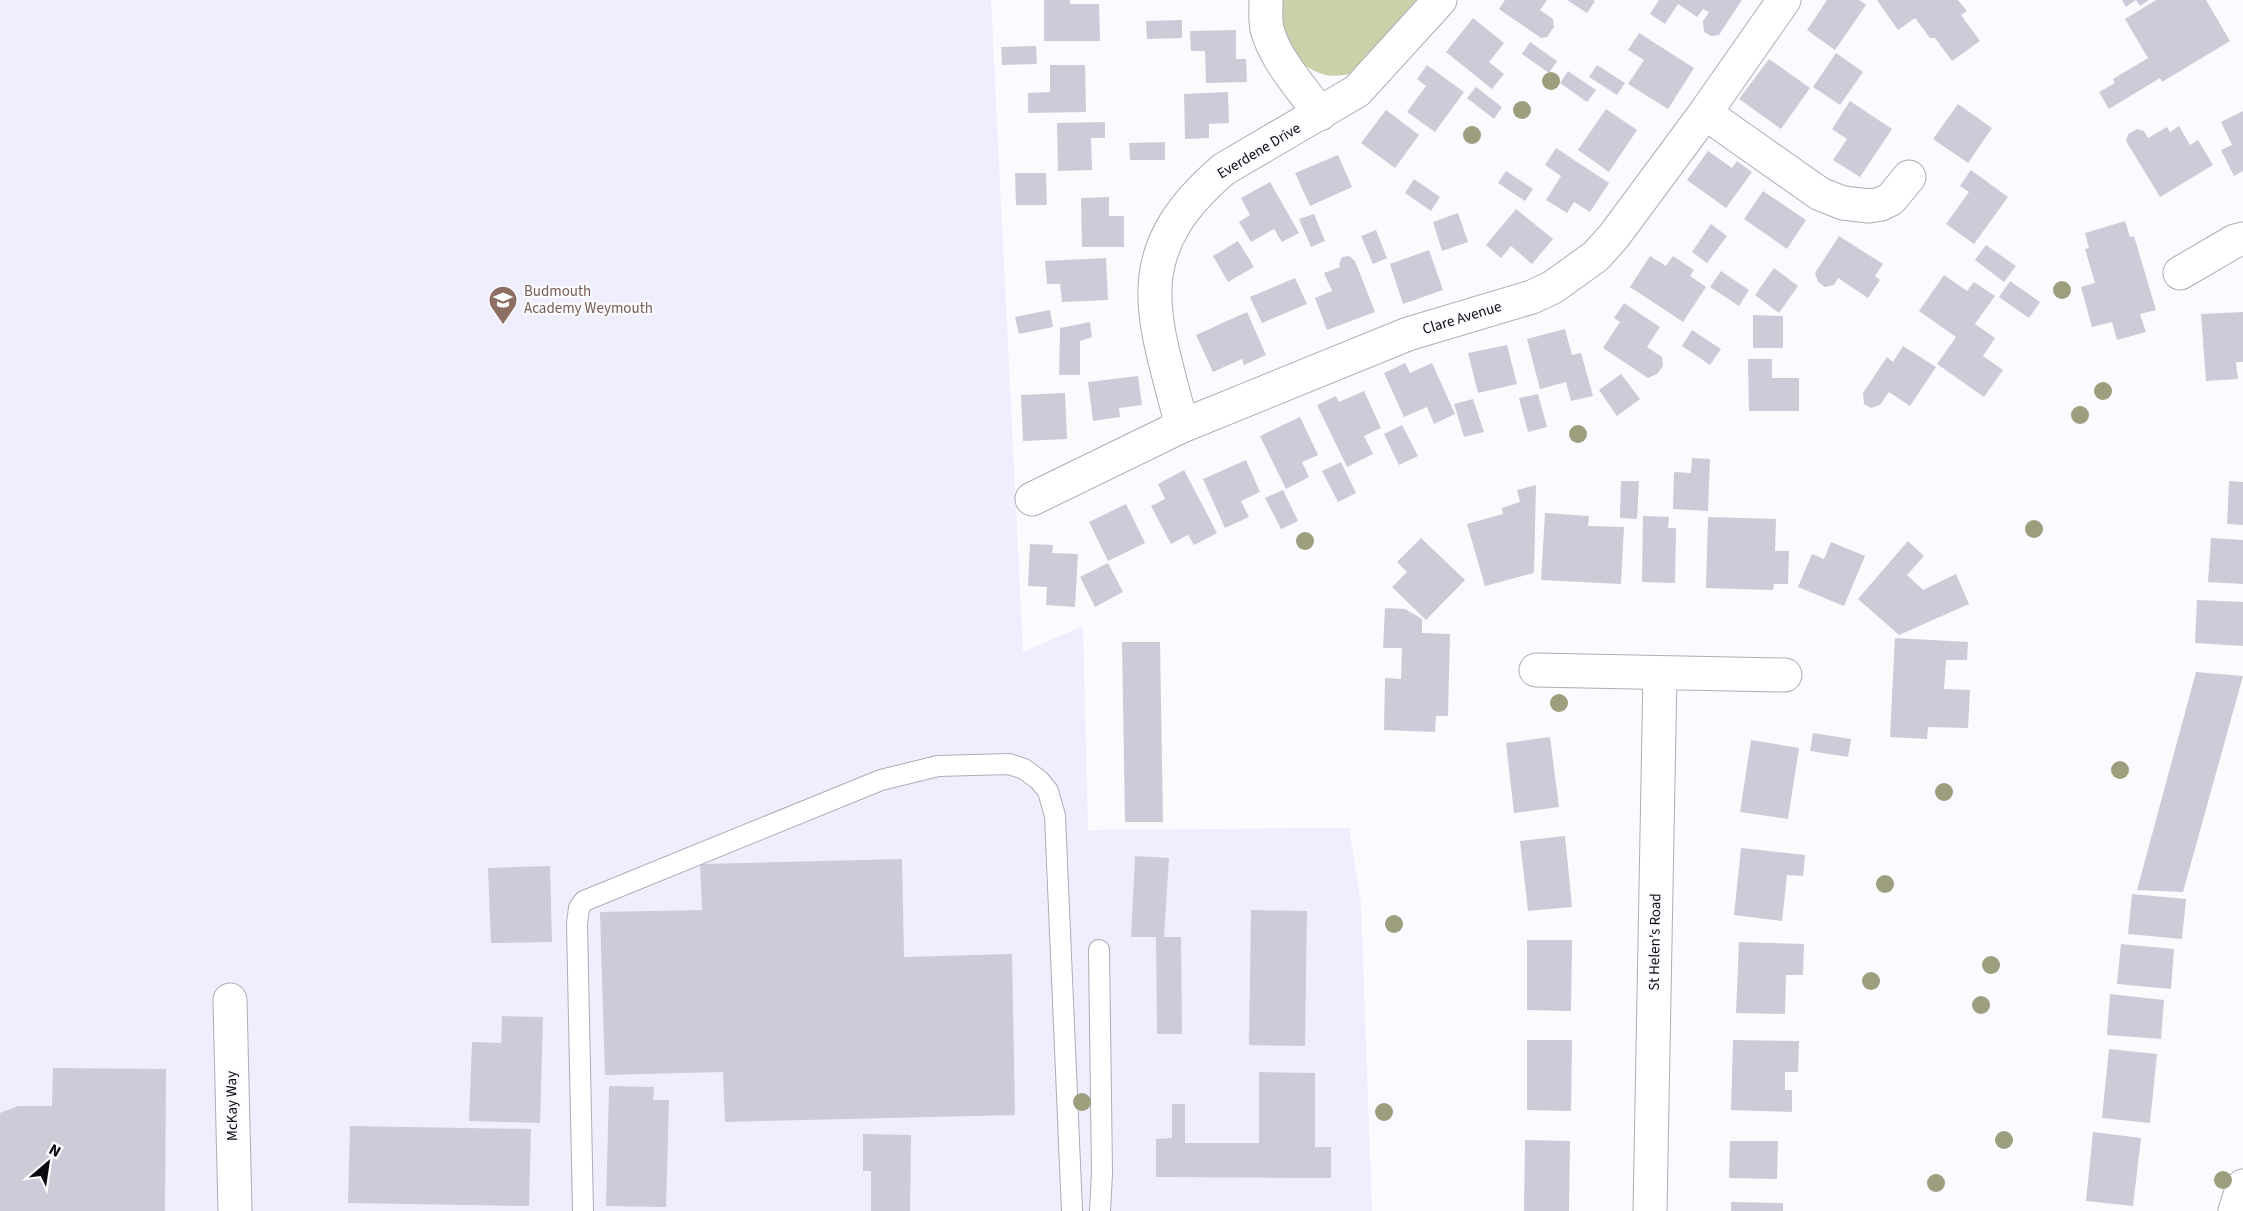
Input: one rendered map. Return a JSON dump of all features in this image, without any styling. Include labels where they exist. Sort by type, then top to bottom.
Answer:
[{"type":"street","points":[[1266,0],[1268,29],[1280,58],[1320,114]]},
{"type":"street","name":"Everdene Drive","points":[[1182,426],[1156,327],[1154,303],[1159,260],[1166,240],[1190,203],[1205,185],[1224,169],[1357,92],[1440,0]]},
{"type":"street","name":"Clare Avenue","points":[[1032,499],[1182,426],[1408,334],[1533,297],[1553,287],[1596,256],[1614,237],[1784,0]]},
{"type":"street","points":[[1705,113],[1820,194],[1843,204],[1869,206],[1881,204],[1891,199],[1909,177]]},
{"type":"street","points":[[2180,273],[2235,241],[2243,239]]},
{"type":"street","points":[[1536,670],[1785,675]]},
{"type":"street","name":"St Helen's Road","points":[[1650,1211],[1660,673]]},
{"type":"street","name":"McKay Way","points":[[230,1000],[235,1211]]},
{"type":"street","points":[[2235,1211],[2243,1186]]},
{"type":"lane","points":[[583,1211],[577,924],[579,908],[584,901],[881,780],[938,766],[1009,764],[1039,780],[1048,791],[1055,816],[1072,1211]]},
{"type":"lane","points":[[1099,950],[1102,1173],[1100,1211]]},
{"type":"shaded area","name":"Budmouth Academy Weymouth","points":[[0,0],[991,0],[1023,652],[1083,626],[1088,830],[1349,828],[1361,904],[1372,1211],[0,1211]]},
{"type":"green space","points":[[1279,0],[1418,0],[1350,74],[1332,76],[1314,71],[1296,56],[1286,35]]},
{"type":"building","points":[[1044,0],[1070,0],[1070,4],[1099,4],[1100,41],[1044,41]]},
{"type":"building","points":[[1505,0],[1547,0],[1540,10],[1553,19],[1554,27],[1547,37],[1541,38],[1499,9]]},
{"type":"building","points":[[1567,0],[1593,0],[1595,1],[1587,13]]},
{"type":"building","points":[[1659,0],[1742,0],[1719,35],[1711,36],[1704,32],[1703,21],[1709,12],[1703,9],[1697,17],[1678,4],[1665,24],[1650,14]]},
{"type":"building","points":[[1827,0],[1859,0],[1866,5],[1835,50],[1807,30]]},
{"type":"building","points":[[1877,0],[1958,0],[1967,11],[1961,15],[1980,41],[1952,61],[1935,38],[1930,38],[1915,18],[1898,30]]},
{"type":"building","points":[[2122,0],[2136,0],[2126,7]]},
{"type":"building","points":[[2136,0],[2149,0],[2140,6]]},
{"type":"building","points":[[2156,0],[2206,0],[2230,41],[2162,82],[2160,78],[2109,109],[2099,92],[2115,83],[2113,79],[2148,58],[2125,19]]},
{"type":"building","points":[[1473,18],[1504,43],[1489,62],[1504,74],[1492,89],[1446,52]]},
{"type":"building","points":[[1182,20],[1182,38],[1147,39],[1146,21]]},
{"type":"building","points":[[1236,30],[1236,59],[1246,59],[1247,82],[1206,83],[1205,51],[1191,51],[1190,31]]},
{"type":"building","points":[[1639,33],[1694,68],[1668,109],[1628,84],[1644,60],[1628,50]]},
{"type":"building","points":[[1530,42],[1557,61],[1549,73],[1522,54]]},
{"type":"building","points":[[1036,46],[1037,64],[1002,65],[1001,47]]},
{"type":"building","points":[[1836,53],[1863,72],[1840,105],[1813,87]]},
{"type":"building","points":[[1769,59],[1810,88],[1781,129],[1739,99]]},
{"type":"building","points":[[1050,65],[1085,65],[1086,112],[1028,113],[1028,93],[1050,92]]},
{"type":"building","points":[[1427,65],[1464,92],[1435,132],[1407,112],[1426,86],[1417,79]]},
{"type":"building","points":[[1597,65],[1625,83],[1617,95],[1589,77]]},
{"type":"building","points":[[1568,71],[1596,90],[1587,102],[1560,83]]},
{"type":"building","points":[[1476,87],[1502,107],[1494,119],[1467,98]]},
{"type":"building","points":[[1228,92],[1229,123],[1209,124],[1209,138],[1185,139],[1184,94]]},
{"type":"building","points":[[1850,101],[1892,129],[1860,177],[1833,160],[1847,139],[1832,129]]},
{"type":"building","points":[[1958,104],[1992,128],[1968,163],[1933,139]]},
{"type":"building","points":[[1606,109],[1637,130],[1609,172],[1578,150]]},
{"type":"building","points":[[1386,110],[1419,135],[1395,168],[1361,143]]},
{"type":"building","points":[[2243,111],[2243,171],[2234,176],[2221,150],[2232,145],[2221,122]]},
{"type":"building","points":[[1105,122],[1105,138],[1091,138],[1092,170],[1058,171],[1057,123]]},
{"type":"building","points":[[2179,126],[2190,145],[2198,140],[2213,165],[2160,197],[2126,141],[2128,134],[2137,129],[2144,131],[2148,138],[2167,127],[2170,132]]},
{"type":"building","points":[[1165,142],[1165,160],[1130,160],[1129,143]]},
{"type":"building","points":[[1556,148],[1609,183],[1590,212],[1574,202],[1567,213],[1546,200],[1561,176],[1545,165]]},
{"type":"building","points":[[1708,151],[1732,168],[1737,161],[1752,172],[1726,208],[1687,180]]},
{"type":"building","points":[[1338,155],[1352,187],[1310,206],[1295,173]]},
{"type":"building","points":[[1971,170],[2008,197],[1974,244],[1946,224],[1969,192],[1960,186]]},
{"type":"building","points":[[1506,171],[1533,189],[1525,201],[1498,183]]},
{"type":"building","points":[[1015,173],[1046,173],[1047,205],[1016,205]]},
{"type":"building","points":[[1414,179],[1440,197],[1431,211],[1405,193]]},
{"type":"building","points":[[1270,182],[1299,233],[1282,242],[1274,229],[1251,242],[1239,222],[1250,215],[1241,198]]},
{"type":"building","points":[[1763,191],[1806,220],[1787,249],[1744,219]]},
{"type":"building","points":[[1109,197],[1109,216],[1124,216],[1124,247],[1082,247],[1081,198]]},
{"type":"building","points":[[1516,209],[1553,239],[1532,264],[1511,246],[1501,258],[1486,245]]},
{"type":"building","points":[[1458,213],[1468,242],[1442,251],[1433,222]]},
{"type":"building","points":[[1314,214],[1325,241],[1311,247],[1299,219]]},
{"type":"building","points":[[2125,221],[2130,237],[2134,236],[2156,310],[2140,314],[2146,332],[2117,340],[2112,322],[2092,327],[2081,287],[2095,283],[2085,249],[2089,248],[2085,233]]},
{"type":"building","points":[[1711,224],[1727,236],[1707,263],[1692,252]]},
{"type":"building","points":[[1376,230],[1387,258],[1373,264],[1361,236]]},
{"type":"building","points":[[1839,236],[1883,264],[1875,276],[1880,280],[1868,298],[1838,278],[1834,285],[1825,287],[1818,282],[1815,273]]},
{"type":"building","points":[[1238,241],[1254,267],[1228,282],[1213,256]]},
{"type":"building","points":[[1986,245],[2016,266],[2004,282],[1975,260]]},
{"type":"building","points":[[1429,250],[1443,290],[1403,304],[1390,264]]},
{"type":"building","points":[[1349,256],[1355,261],[1375,312],[1327,330],[1315,298],[1332,291],[1324,273],[1340,267],[1342,257]]},
{"type":"building","points":[[1650,256],[1666,266],[1673,256],[1694,270],[1690,276],[1706,287],[1683,322],[1630,287]]},
{"type":"building","points":[[1106,258],[1108,300],[1062,302],[1060,284],[1047,284],[1045,261]]},
{"type":"building","points":[[1774,268],[1798,286],[1779,313],[1755,295]]},
{"type":"building","points":[[1721,271],[1749,290],[1739,306],[1710,287]]},
{"type":"building","points":[[1944,275],[1967,291],[1974,282],[1995,296],[1975,324],[1995,338],[1983,356],[2003,370],[1984,397],[1937,364],[1956,337],[1919,311]]},
{"type":"building","points":[[1295,278],[1307,304],[1262,323],[1250,297]]},
{"type":"building","points":[[2010,281],[2040,302],[2029,318],[1999,297]]},
{"type":"building","points":[[1624,303],[1660,327],[1647,347],[1662,357],[1663,366],[1657,374],[1648,378],[1603,348],[1620,322],[1614,318]]},
{"type":"building","points":[[1050,310],[1053,327],[1019,334],[1015,317]]},
{"type":"building","points":[[1247,312],[1266,355],[1244,365],[1242,359],[1213,372],[1196,335]]},
{"type":"building","points":[[2243,312],[2243,362],[2236,362],[2238,379],[2206,381],[2201,314]]},
{"type":"building","points":[[1753,315],[1783,316],[1783,348],[1753,348]]},
{"type":"building","points":[[1090,322],[1092,337],[1080,341],[1080,375],[1059,375],[1060,328]]},
{"type":"building","points":[[1565,329],[1572,355],[1581,353],[1593,396],[1571,401],[1566,382],[1540,389],[1527,339]]},
{"type":"building","points":[[1692,330],[1721,349],[1710,365],[1682,346]]},
{"type":"building","points":[[1507,345],[1517,384],[1478,393],[1468,353]]},
{"type":"building","points":[[1903,346],[1936,367],[1910,406],[1889,392],[1880,405],[1871,408],[1864,404],[1863,393],[1887,357],[1893,362]]},
{"type":"building","points":[[1748,359],[1772,359],[1772,378],[1799,378],[1799,411],[1749,411]]},
{"type":"building","points":[[1405,363],[1410,373],[1432,363],[1455,414],[1434,424],[1427,407],[1404,417],[1384,373]]},
{"type":"building","points":[[1621,374],[1640,399],[1617,416],[1599,390]]},
{"type":"building","points":[[1138,376],[1142,405],[1119,408],[1120,417],[1093,421],[1088,382]]},
{"type":"building","points":[[1364,391],[1381,428],[1364,436],[1373,454],[1347,467],[1317,405],[1336,396],[1339,402]]},
{"type":"building","points":[[1065,393],[1067,439],[1023,441],[1021,395]]},
{"type":"building","points":[[1538,394],[1547,427],[1528,432],[1519,398]]},
{"type":"building","points":[[1473,399],[1484,432],[1464,437],[1454,404]]},
{"type":"building","points":[[1300,417],[1318,455],[1302,462],[1309,477],[1286,489],[1260,436]]},
{"type":"building","points":[[1402,425],[1418,456],[1399,465],[1384,434]]},
{"type":"building","points":[[1692,458],[1710,459],[1708,511],[1673,509],[1674,472],[1691,473]]},
{"type":"building","points":[[1246,460],[1260,492],[1241,501],[1249,517],[1225,528],[1203,479]]},
{"type":"building","points":[[1341,462],[1356,493],[1338,502],[1322,471]]},
{"type":"building","points":[[1184,470],[1217,533],[1194,545],[1188,535],[1171,544],[1151,506],[1165,499],[1158,484]]},
{"type":"building","points":[[1621,481],[1639,481],[1637,519],[1620,518]]},
{"type":"building","points":[[2229,481],[2243,482],[2243,525],[2227,524]]},
{"type":"building","points":[[1536,485],[1534,573],[1485,586],[1467,524],[1503,514],[1502,508],[1520,502],[1517,490]]},
{"type":"building","points":[[1283,490],[1298,521],[1281,529],[1265,498]]},
{"type":"building","points":[[1126,504],[1145,543],[1108,561],[1089,522]]},
{"type":"building","points":[[1545,513],[1589,516],[1588,526],[1624,527],[1621,584],[1541,580]]},
{"type":"building","points":[[1643,516],[1669,517],[1668,528],[1676,528],[1675,583],[1642,582]]},
{"type":"building","points":[[1708,517],[1776,519],[1775,551],[1789,551],[1788,584],[1774,584],[1773,590],[1706,588]]},
{"type":"building","points":[[1421,538],[1465,580],[1426,620],[1392,587],[1407,572],[1397,562]]},
{"type":"building","points":[[2211,538],[2243,540],[2243,584],[2208,582]]},
{"type":"building","points":[[1908,541],[1924,556],[1907,575],[1923,590],[1956,574],[1969,604],[1899,635],[1858,599]]},
{"type":"building","points":[[1831,542],[1865,556],[1844,606],[1798,587],[1812,554],[1824,559]]},
{"type":"building","points":[[1030,544],[1053,545],[1052,553],[1078,554],[1075,607],[1046,605],[1047,587],[1028,586]]},
{"type":"building","points":[[1108,563],[1123,592],[1095,607],[1080,577]]},
{"type":"building","points":[[2197,600],[2243,602],[2243,646],[2195,643]]},
{"type":"building","points":[[1385,608],[1405,609],[1422,619],[1422,633],[1450,634],[1448,716],[1436,716],[1435,732],[1384,730],[1385,678],[1401,679],[1402,648],[1383,648]]},
{"type":"building","points":[[1895,638],[1968,642],[1967,660],[1946,660],[1944,689],[1970,690],[1968,728],[1928,727],[1927,739],[1890,737]]},
{"type":"building","points":[[1122,642],[1160,642],[1163,822],[1125,822]]},
{"type":"building","points":[[2196,672],[2243,676],[2183,892],[2137,890]]},
{"type":"building","points":[[1813,733],[1851,739],[1848,757],[1810,751]]},
{"type":"building","points":[[1550,737],[1559,807],[1514,813],[1506,743]]},
{"type":"building","points":[[1751,740],[1799,748],[1788,819],[1740,812]]},
{"type":"building","points":[[1565,836],[1572,907],[1528,911],[1520,841]]},
{"type":"building","points":[[1741,848],[1805,855],[1803,876],[1787,875],[1782,921],[1734,915]]},
{"type":"building","points":[[1135,856],[1169,858],[1164,937],[1181,937],[1182,1034],[1157,1034],[1156,937],[1131,937]]},
{"type":"building","points":[[902,859],[904,957],[1012,954],[1015,1115],[725,1122],[723,1072],[605,1075],[600,912],[702,910],[700,864]]},
{"type":"building","points":[[550,866],[552,942],[491,943],[488,868]]},
{"type":"building","points":[[2132,894],[2186,899],[2182,939],[2128,934]]},
{"type":"building","points":[[1251,910],[1307,911],[1305,1046],[1249,1045]]},
{"type":"building","points":[[1527,940],[1572,940],[1571,1011],[1527,1010]]},
{"type":"building","points":[[1739,942],[1804,944],[1803,975],[1786,975],[1785,1014],[1736,1013]]},
{"type":"building","points":[[2121,944],[2174,949],[2171,989],[2117,984]]},
{"type":"building","points":[[2110,994],[2164,1000],[2161,1039],[2107,1035]]},
{"type":"building","points":[[502,1016],[543,1017],[540,1123],[469,1121],[472,1042],[501,1043]]},
{"type":"building","points":[[1527,1040],[1572,1040],[1571,1111],[1527,1110]]},
{"type":"building","points":[[1733,1040],[1799,1041],[1798,1072],[1785,1072],[1785,1090],[1792,1090],[1792,1112],[1731,1110]]},
{"type":"building","points":[[2109,1049],[2157,1054],[2150,1123],[2102,1118]]},
{"type":"building","points":[[53,1068],[166,1069],[165,1211],[0,1211],[0,1113],[18,1106],[52,1106]]},
{"type":"building","points":[[1259,1072],[1315,1073],[1315,1147],[1331,1147],[1331,1178],[1156,1177],[1156,1139],[1172,1138],[1172,1104],[1185,1104],[1185,1143],[1259,1143]]},
{"type":"building","points":[[609,1086],[654,1087],[653,1100],[669,1100],[666,1207],[606,1206]]},
{"type":"building","points":[[350,1126],[531,1129],[529,1206],[348,1203]]},
{"type":"building","points":[[2093,1132],[2141,1138],[2133,1206],[2086,1201]]},
{"type":"building","points":[[863,1134],[911,1135],[910,1211],[871,1211],[871,1171],[863,1171]]},
{"type":"building","points":[[1525,1140],[1570,1141],[1569,1211],[1524,1211]]},
{"type":"building","points":[[1730,1141],[1778,1141],[1777,1179],[1729,1178]]},
{"type":"building","points":[[1731,1202],[1783,1203],[1783,1211],[1731,1211]]},
{"type":"place","name":"Budmouth Academy Weymouth","points":[[503,326]]}]
